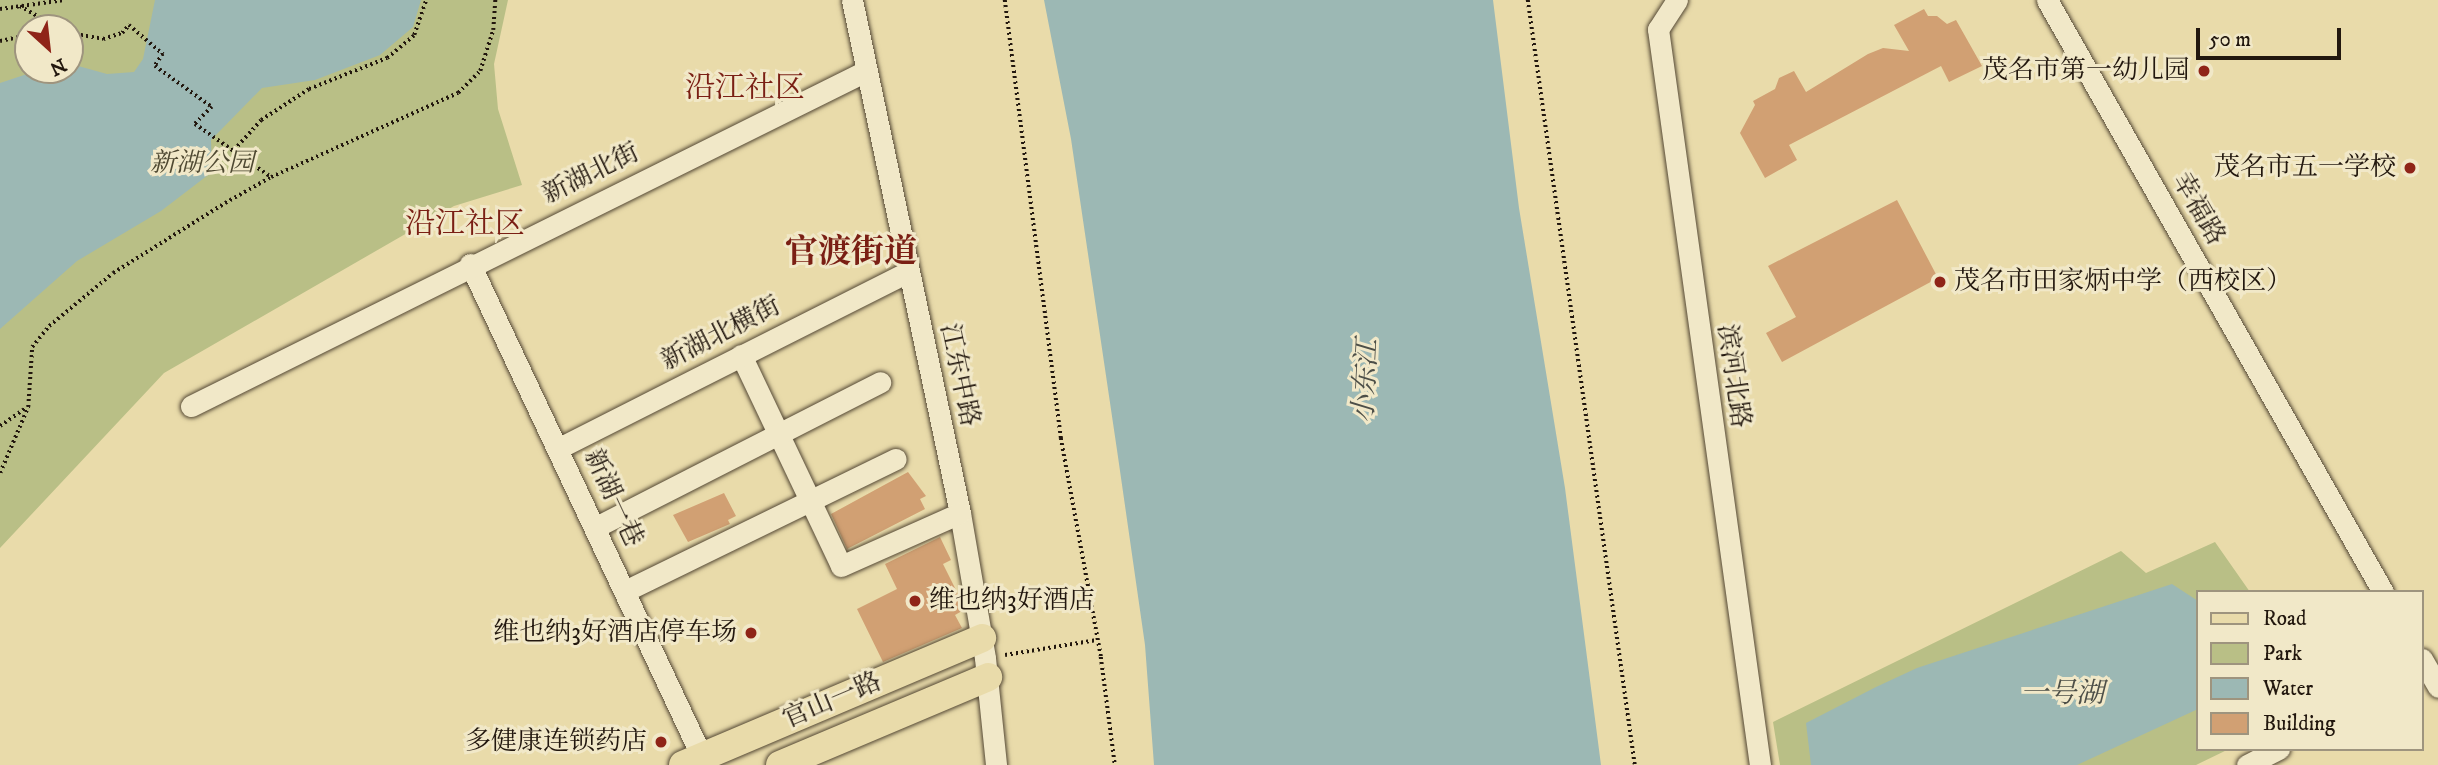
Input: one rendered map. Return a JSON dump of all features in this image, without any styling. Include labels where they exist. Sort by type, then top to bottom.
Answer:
[{"type":"main road","name":"官山一路","points":[[692,761],[853,692],[985,658]]},
{"type":"main road","name":"官山一路","points":[[780,765],[868,728],[985,658]]},
{"type":"main road","points":[[853,692],[868,728]]},
{"type":"street","name":"江东中路","points":[[852,0],[960,513],[985,658],[996,765]]},
{"type":"street","name":"滨河北路","points":[[1677,0],[1658,29],[1760,765]]},
{"type":"street","name":"幸福路","points":[[2048,0],[2382,590]]},
{"type":"street","name":"新湖北街","points":[[191,406],[470,264],[866,71]]},
{"type":"street","name":"新湖一巷","points":[[470,264],[625,591],[692,761]]},
{"type":"street","name":"新湖北横街","points":[[559,448],[909,271]]},
{"type":"street","points":[[741,355],[841,566],[960,513]]},
{"type":"street","points":[[596,527],[880,382]]},
{"type":"street","points":[[625,591],[896,459]]},
{"type":"street","points":[[2248,765],[2275,751]]},
{"type":"path","points":[[0,9],[64,0]]},
{"type":"path","points":[[234,150],[261,120],[309,89],[387,58],[414,36],[426,0]]},
{"type":"path","points":[[0,473],[28,407],[32,347],[49,326],[159,241],[271,177],[469,85],[486,55],[495,0]]},
{"type":"path","points":[[1004,0],[1061,438],[1098,640],[1115,765]]},
{"type":"path","points":[[1528,0],[1635,765]]},
{"type":"path","points":[[20,6],[34,14]]},
{"type":"path","points":[[84,36],[103,39],[122,33],[129,25],[163,54],[155,66],[212,107],[195,124],[271,177]]},
{"type":"path","points":[[0,426],[28,407]]},
{"type":"path","points":[[985,658],[1098,640]]},
{"type":"green space","name":"新湖公园","points":[[0,0],[508,0],[494,64],[498,109],[522,185],[454,206],[164,373],[0,548]]},
{"type":"green space","name":"一号湖","points":[[2215,542],[2249,590],[2196,590],[2196,751],[2225,751],[2196,765],[1780,765],[1773,722],[2121,551],[2146,573]]},
{"type":"water","points":[[155,0],[421,0],[413,27],[380,55],[315,80],[262,88],[211,140],[212,172],[161,211],[77,261],[0,329],[0,83],[14,78],[14,84],[84,84],[84,68],[107,74],[134,72],[143,59]]},
{"type":"water","name":"小东江","points":[[1044,0],[1493,0],[1519,208],[1565,488],[1601,765],[1154,765],[1145,645],[1117,450],[1071,139]]},
{"type":"water","name":"一号湖","points":[[2172,584],[2196,600],[2196,710],[2077,765],[1811,765],[1806,723],[1917,668]]},
{"type":"building","points":[[1924,9],[1928,16],[1937,16],[1947,24],[1956,20],[1982,66],[1949,82],[1941,66],[1789,145],[1797,160],[1765,178],[1740,133],[1755,105],[1753,101],[1775,89],[1779,78],[1794,71],[1806,92],[1868,54],[1883,48],[1909,51],[1894,25]]},
{"type":"building","points":[[1897,200],[1938,278],[1782,362],[1766,333],[1796,317],[1768,266]]},
{"type":"building","points":[[908,472],[926,496],[920,499],[925,509],[847,549],[831,514]]},
{"type":"building","points":[[724,493],[736,516],[728,520],[730,524],[688,542],[673,515]]},
{"type":"building","name":"维也纳3好酒店","points":[[940,537],[951,560],[943,564],[957,592],[962,611],[955,615],[962,628],[883,662],[857,609],[897,589],[885,564]]},
{"type":"place","name":"茂名市第一幼儿园","points":[[2204,71]]},
{"type":"place","name":"茂名市五一学校","points":[[2410,168]]},
{"type":"place","name":"茂名市田家炳中学（西校区）","points":[[1940,282]]},
{"type":"place","name":"维也纳3好酒店","points":[[915,601]]},
{"type":"place","name":"维也纳3好酒店停车场","points":[[751,633]]},
{"type":"place","name":"多健康连锁药店","points":[[661,742]]},
{"type":"district","name":"沿江社区","points":[[745,89]]},
{"type":"district","name":"沿江社区","points":[[465,225]]},
{"type":"district","name":"官渡街道","points":[[851,253]]}]
